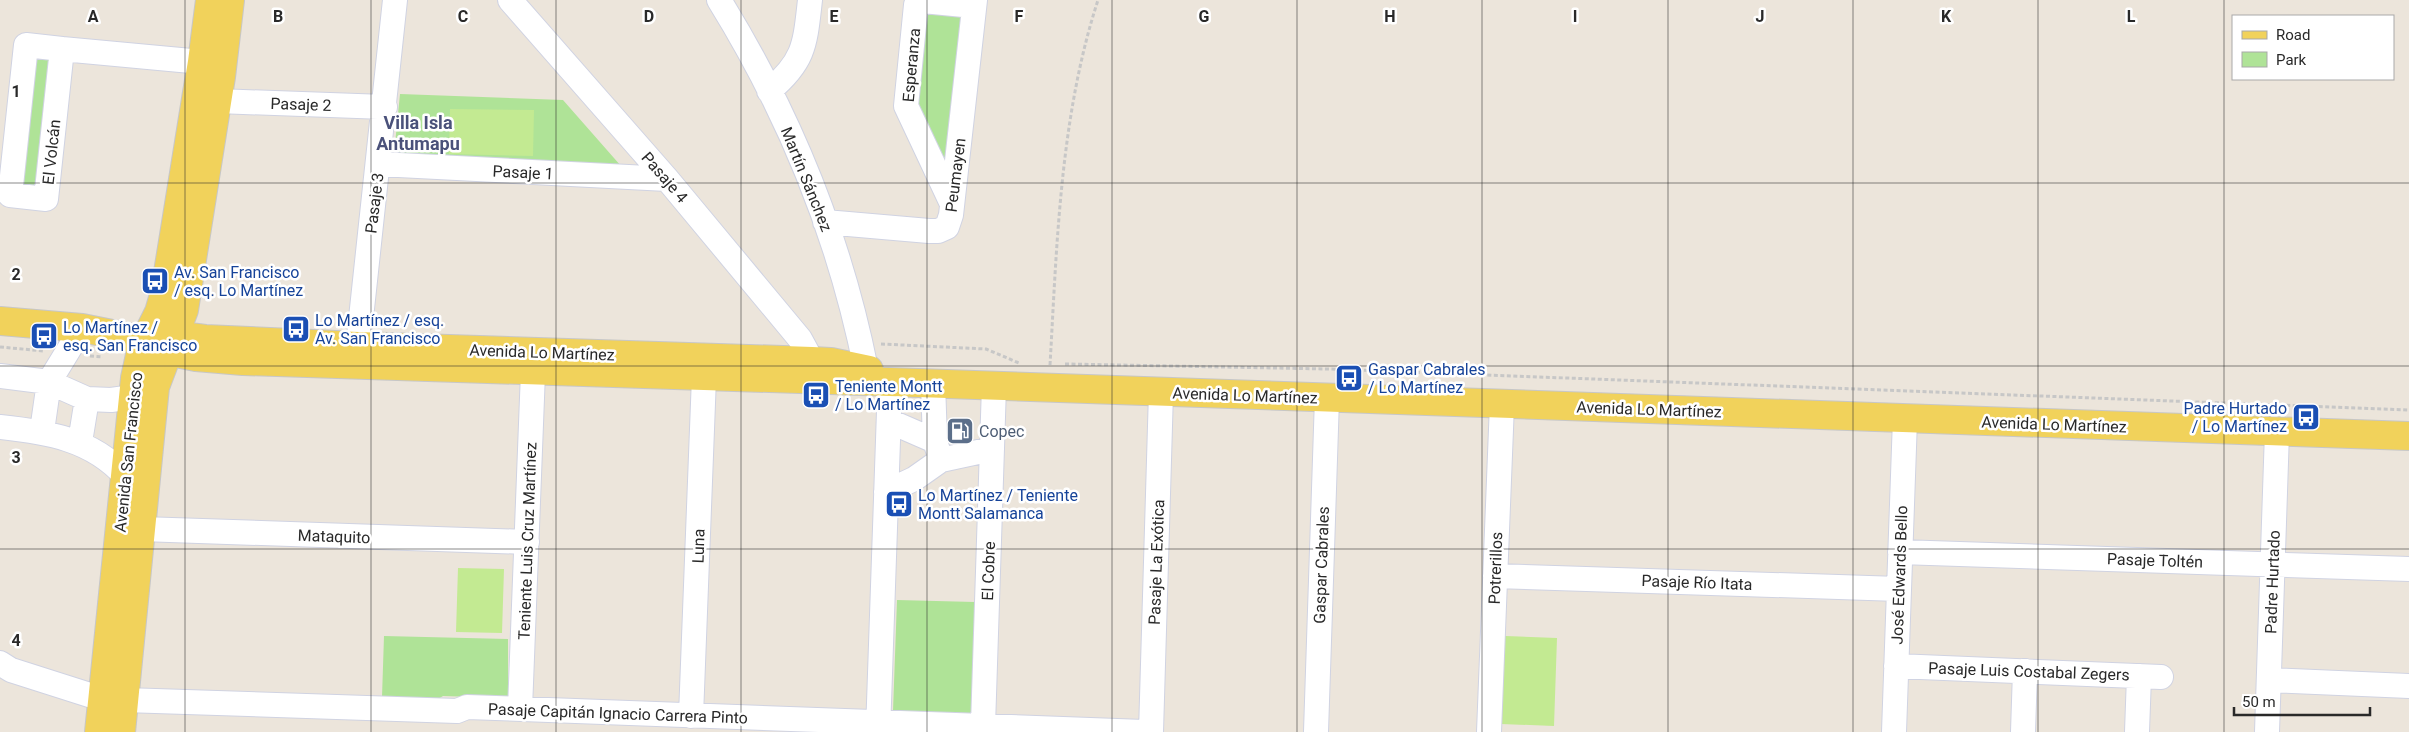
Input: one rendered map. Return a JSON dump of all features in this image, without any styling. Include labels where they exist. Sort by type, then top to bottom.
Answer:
[{"type":"main road","name":"Avenida San Francisco","points":[[121,732],[113,699],[125,476],[133,397],[152,341],[165,291],[202,62],[210,0]]},
{"type":"main road","name":"Avenida San Francisco","points":[[99,732],[113,699],[140,529],[155,387],[152,341],[184,310],[217,101],[230,0]]},
{"type":"main road","name":"Avenida Lo Martínez","points":[[0,321],[82,328],[152,341],[196,356],[243,362],[994,386],[1047,371],[1161,392],[2409,436]]},
{"type":"main road","name":"Avenida Lo Martínez","points":[[152,341],[205,339],[831,362],[863,356],[890,382]]},
{"type":"street","name":"Pasaje 3","points":[[358,346],[396,0]]},
{"type":"street","name":"Pasaje 4","points":[[510,0],[667,179],[800,340],[812,361]]},
{"type":"street","name":"Martín Sánchez","points":[[719,0],[769,91],[809,178],[838,260],[863,356]]},
{"type":"street","points":[[769,91],[788,75],[798,59],[806,34],[810,0]]},
{"type":"street","name":"Esperanza","points":[[952,204],[906,106],[915,14],[916,5],[923,0],[974,3]]},
{"type":"street","name":"Peumayen","points":[[826,222],[938,231],[947,227],[952,204],[974,3]]},
{"type":"street","name":"El Volcán","points":[[62,49],[46,199],[10,195],[8,144],[26,45],[202,62]]},
{"type":"street","name":"Pasaje 2","points":[[217,101],[385,108]]},
{"type":"street","name":"Pasaje 1","points":[[379,164],[667,179]]},
{"type":"street","points":[[42,431],[50,382],[82,328]]},
{"type":"street","name":"Teniente Luis Cruz Martínez","points":[[520,710],[533,372]]},
{"type":"street","points":[[0,376],[50,382],[87,400],[120,400],[133,397]]},
{"type":"street","name":"Luna","points":[[691,716],[704,377]]},
{"type":"street","points":[[878,727],[890,382]]},
{"type":"street","points":[[886,492],[914,479],[938,451],[933,384]]},
{"type":"street","name":"El Cobre","points":[[983,726],[994,386]]},
{"type":"street","name":"Pasaje La Exótica","points":[[1152,732],[1161,392]]},
{"type":"street","name":"Gaspar Cabrales","points":[[1316,732],[1327,398]]},
{"type":"street","points":[[80,442],[87,400]]},
{"type":"street","name":"Potrerillos","points":[[1489,732],[1502,404]]},
{"type":"street","name":"José Edwards Bello","points":[[1894,732],[1905,419]]},
{"type":"street","points":[[889,421],[938,451],[992,449]]},
{"type":"street","points":[[0,427],[42,431],[80,442],[112,462],[125,476]]},
{"type":"street","name":"Padre Hurtado","points":[[2267,732],[2277,432]]},
{"type":"street","name":"Mataquito","points":[[140,529],[527,542]]},
{"type":"street","name":"Pasaje Toltén","points":[[1900,552],[2409,569]]},
{"type":"street","name":"Pasaje Río Itata","points":[[1495,576],[1899,589]]},
{"type":"street","name":"Pasaje Capitán Ignacio Carrera Pinto","points":[[0,663],[11,670],[113,699],[455,722],[467,707],[691,716],[878,727],[983,726],[1144,732]]},
{"type":"street","name":"Pasaje Luis Costabal Zegers","points":[[1896,666],[2150,676],[2137,732]]},
{"type":"street","points":[[2023,732],[2025,671]]},
{"type":"street","points":[[2269,680],[2409,686]]},
{"type":"path","points":[[1098,0],[1085,41],[1060,196],[1047,371],[1329,369],[2409,410]]},
{"type":"path","points":[[863,356],[986,349],[1018,363],[1026,363]]},
{"type":"green space","points":[[927,9],[960,16],[962,25],[944,165],[914,104]]},
{"type":"green space","points":[[26,55],[59,58],[45,190],[12,186]]},
{"type":"green space","points":[[400,94],[563,100],[621,166],[394,154]]},
{"type":"green space","points":[[450,109],[534,110],[533,156],[449,154]]},
{"type":"green space","points":[[458,568],[504,569],[502,633],[456,632]]},
{"type":"green space","points":[[897,600],[975,602],[971,713],[893,711]]},
{"type":"green space","points":[[384,636],[508,639],[508,698],[443,696],[433,702],[382,697]]},
{"type":"green space","points":[[1505,636],[1557,638],[1554,726],[1501,724]]},
{"type":"place","name":"Av. San Francisco / esq. Lo Martínez","points":[[155,281]]},
{"type":"place","name":"Lo Martínez / esq. Av. San Francisco","points":[[296,329]]},
{"type":"place","name":"Lo Martínez / esq. San Francisco","points":[[44,336]]},
{"type":"place","name":"Gaspar Cabrales / Lo Martínez","points":[[1349,378]]},
{"type":"place","name":"Teniente Montt / Lo Martínez","points":[[816,395]]},
{"type":"place","name":"Padre Hurtado / Lo Martínez","points":[[2306,417]]},
{"type":"place","name":"Copec","points":[[960,431]]},
{"type":"place","name":"Lo Martínez / Teniente Montt Salamanca","points":[[899,504]]},
{"type":"district","name":"Villa Isla Antumapu","points":[[418,133]]}]
